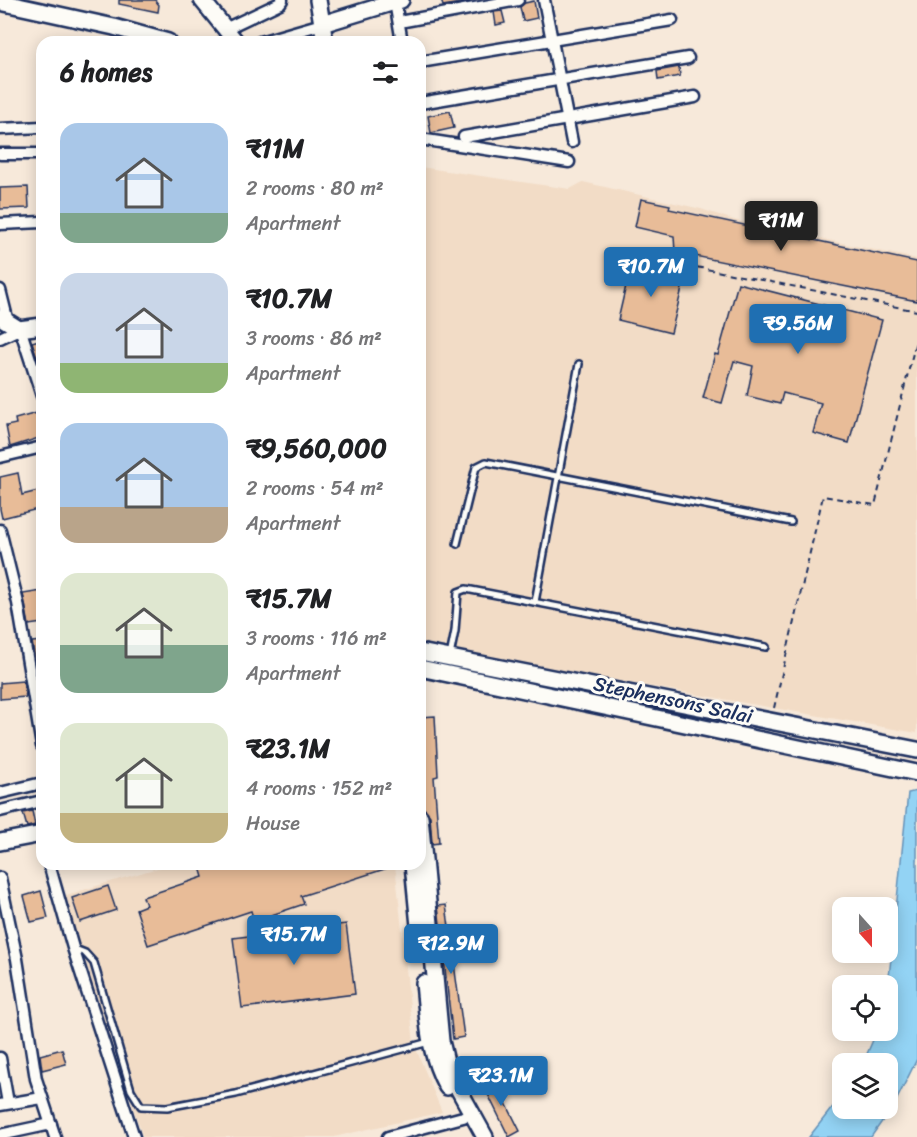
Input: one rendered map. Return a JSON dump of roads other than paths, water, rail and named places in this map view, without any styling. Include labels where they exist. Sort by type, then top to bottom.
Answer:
[{"type":"main road","points":[[202,0],[231,36]]},
{"type":"main road","points":[[318,0],[324,36]]},
{"type":"main road","points":[[9,2],[145,36]]},
{"type":"main road","points":[[322,24],[389,2]]},
{"type":"main road","points":[[9,323],[36,325]]},
{"type":"main road","name":"Stephensons Salai","points":[[426,653],[917,750]]},
{"type":"main road","name":"Stephensons Salai","points":[[426,669],[917,773]]},
{"type":"main road","points":[[0,842],[36,837]]},
{"type":"main road","points":[[414,870],[429,1042],[438,1070],[467,1115],[485,1137]]},
{"type":"main road","points":[[425,870],[441,1041],[448,1070],[474,1137]]},
{"type":"street","points":[[225,29],[281,2],[295,0]]},
{"type":"street","points":[[399,22],[518,0]]},
{"type":"street","points":[[544,0],[572,142]]},
{"type":"street","points":[[389,2],[399,22],[401,36]]},
{"type":"street","points":[[426,61],[672,20]]},
{"type":"street","points":[[281,36],[322,24]]},
{"type":"street","points":[[426,102],[687,58]]},
{"type":"street","points":[[464,137],[695,97]]},
{"type":"street","points":[[0,129],[36,127]]},
{"type":"street","points":[[426,140],[569,162]]},
{"type":"street","points":[[0,154],[36,154]]},
{"type":"street","points":[[0,224],[36,222]]},
{"type":"street","points":[[0,290],[9,323],[23,337],[36,377]]},
{"type":"street","points":[[0,338],[9,323]]},
{"type":"street","points":[[0,457],[36,448]]},
{"type":"street","points":[[0,530],[18,603],[36,710]]},
{"type":"street","points":[[0,793],[36,784]]},
{"type":"street","points":[[0,811],[36,802]]},
{"type":"street","points":[[51,870],[134,1137]]},
{"type":"street","points":[[0,878],[17,959],[36,1079],[55,1137]]},
{"type":"street","points":[[0,1058],[4,1104],[42,1098]]},
{"type":"street","points":[[388,1137],[467,1115]]},
{"type":"street","points":[[0,1135],[51,1124]]},
{"type":"lane","points":[[535,602],[579,364]]},
{"type":"lane","points":[[457,544],[476,466],[486,462],[791,522]]},
{"type":"lane","points":[[449,658],[455,631],[458,592],[466,589],[766,647]]},
{"type":"lane","points":[[74,948],[85,953],[94,963],[131,1090],[141,1106],[167,1107],[236,1094],[429,1042]]},
{"type":"water","points":[[917,791],[917,1059],[898,1097],[898,1053],[867,1053],[873,1041],[898,1041],[898,975],[889,975],[890,963],[898,963],[897,897],[908,793]]},
{"type":"water","points":[[832,1108],[832,1119],[884,1119],[871,1137],[809,1137]]}]
